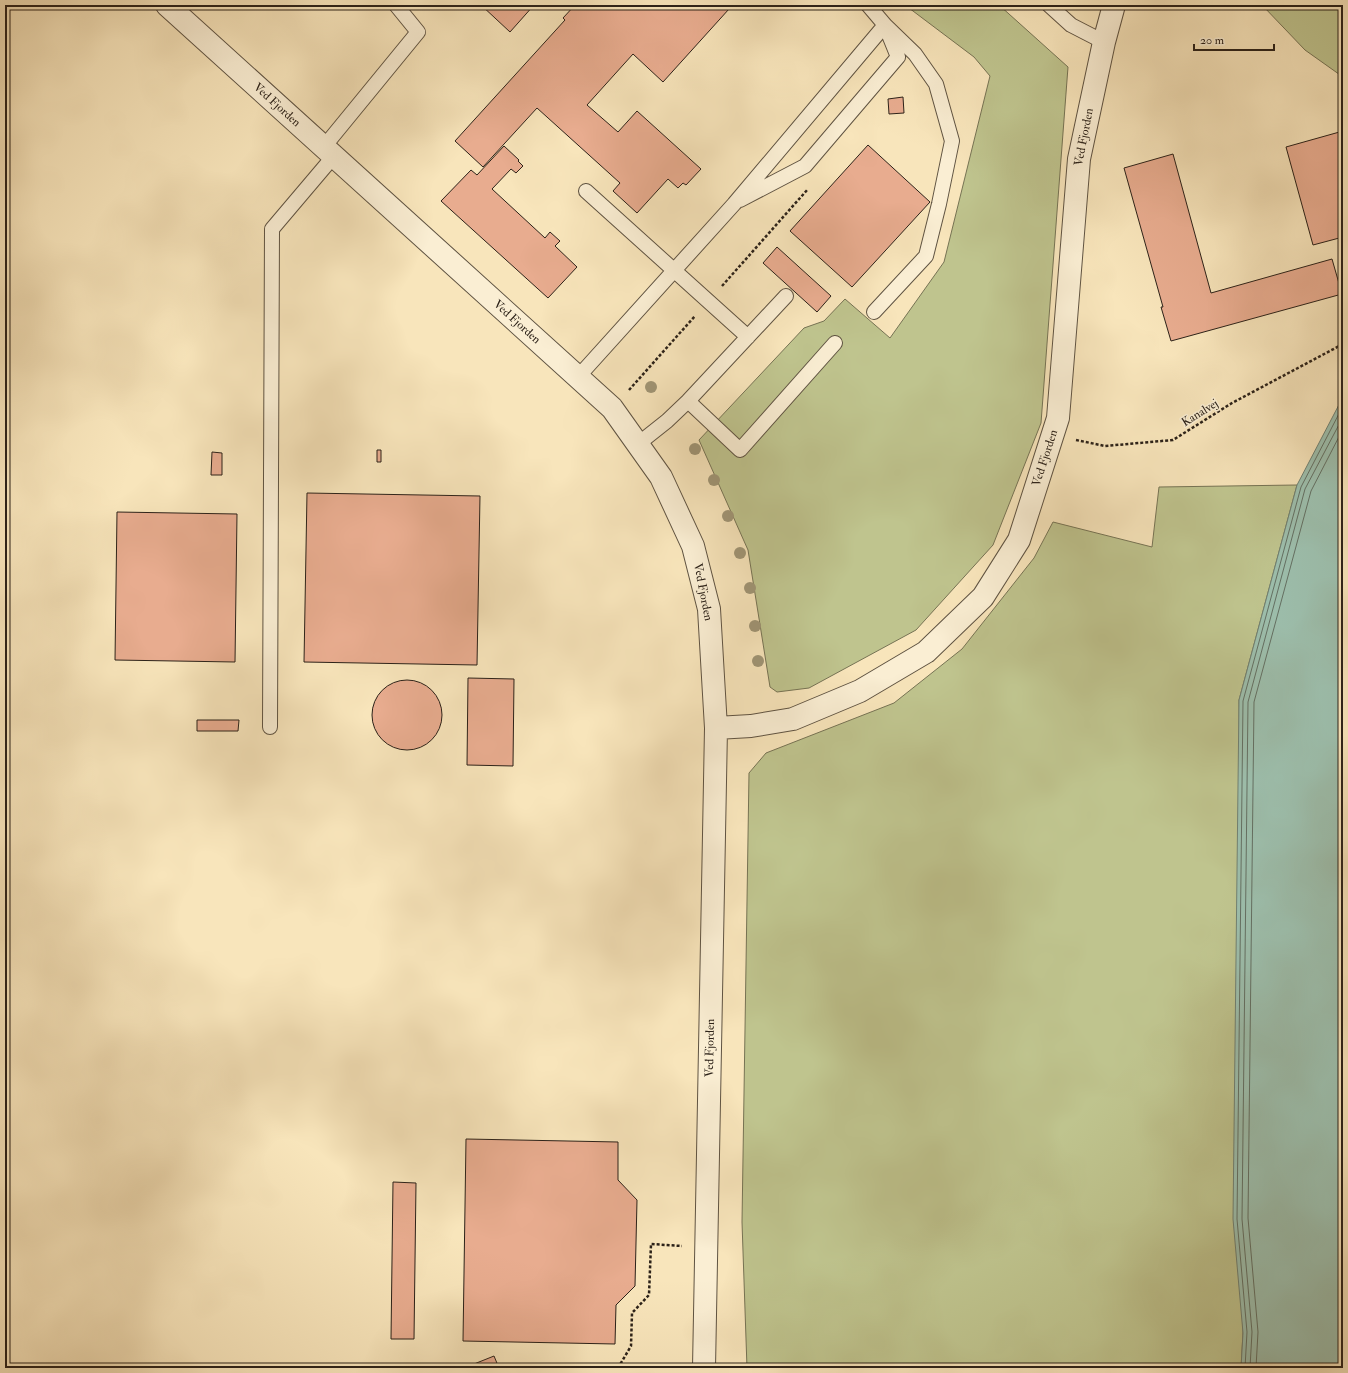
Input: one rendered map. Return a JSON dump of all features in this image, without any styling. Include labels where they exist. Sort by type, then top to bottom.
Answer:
[{"type":"street","name":"Ved Fjorden","points":[[167,5],[612,408],[661,477],[694,546],[709,609],[716,728],[704,1368]]},
{"type":"street","name":"Ved Fjorden","points":[[716,728],[751,726],[793,719],[860,691],[926,652],[983,597],[1019,540],[1058,418],[1079,159],[1104,42],[1114,5]]},
{"type":"lane","points":[[270,728],[272,229],[418,32],[396,5]]},
{"type":"lane","points":[[868,5],[885,25],[915,54],[936,84],[952,141],[939,204],[926,256],[874,312]]},
{"type":"lane","points":[[1049,5],[1071,25],[1104,42]]},
{"type":"lane","points":[[578,377],[734,204],[885,25]]},
{"type":"lane","points":[[734,204],[805,166],[855,108],[898,57],[885,25]]},
{"type":"lane","points":[[586,191],[748,337]]},
{"type":"lane","points":[[638,444],[667,421],[688,401],[786,296]]},
{"type":"lane","points":[[688,401],[740,450],[836,343]]},
{"type":"path","points":[[612,408],[811,186]]},
{"type":"path","name":"Kanalvej","points":[[1054,434],[1104,446],[1173,440],[1232,403],[1343,344]]},
{"type":"path","points":[[618,1368],[631,1346],[632,1313],[648,1295],[651,1244],[706,1248]]},
{"type":"green space","points":[[905,5],[999,5],[1068,67],[1041,423],[993,545],[916,630],[809,688],[777,692],[770,687],[748,550],[699,440],[804,328],[824,321],[845,299],[890,338],[944,262],[990,76],[974,57]]},
{"type":"green space","points":[[1262,5],[1343,5],[1343,77],[1305,50]]},
{"type":"green space","points":[[1297,485],[1239,700],[1243,1333],[1241,1368],[747,1368],[742,1222],[749,773],[766,753],[894,703],[962,649],[1034,558],[1053,522],[1152,547],[1159,487]]},
{"type":"water","points":[[1343,397],[1343,1368],[1241,1368],[1243,1333],[1233,1219],[1239,700],[1297,485]]},
{"type":"building","points":[[481,5],[534,5],[510,32]]},
{"type":"building","points":[[575,5],[725,5],[729,9],[663,82],[633,54],[587,105],[618,132],[637,111],[701,169],[686,185],[683,183],[678,188],[668,179],[637,213],[613,191],[620,183],[537,108],[483,167],[455,141],[565,20],[563,18]]},
{"type":"building","points":[[903,97],[904,113],[889,114],[888,99]]},
{"type":"building","points":[[1343,131],[1343,237],[1313,245],[1286,147]]},
{"type":"building","points":[[868,145],[930,202],[852,287],[790,231]]},
{"type":"building","points":[[504,146],[519,160],[518,161],[523,166],[516,173],[511,169],[492,189],[545,238],[550,232],[560,241],[555,246],[577,267],[548,298],[441,201],[471,170],[477,175]]},
{"type":"building","points":[[1173,154],[1211,293],[1332,259],[1342,294],[1171,341],[1124,168]]},
{"type":"building","points":[[777,247],[831,296],[817,312],[763,263]]},
{"type":"building","points":[[377,450],[381,450],[381,462],[377,462]]},
{"type":"building","points":[[212,452],[222,453],[222,475],[211,475]]},
{"type":"building","points":[[307,493],[480,496],[477,665],[304,662]]},
{"type":"building","points":[[117,512],[237,514],[235,662],[115,660]]},
{"type":"building","points":[[468,678],[514,679],[513,766],[467,765]]},
{"type":"building","points":[[407,680],[426,686],[436,696],[442,715],[436,734],[426,744],[407,750],[388,744],[378,734],[372,715],[378,696],[388,686]]},
{"type":"building","points":[[197,720],[239,720],[238,731],[197,731]]},
{"type":"building","points":[[466,1139],[618,1142],[618,1180],[637,1200],[635,1286],[616,1305],[615,1344],[463,1341]]},
{"type":"building","points":[[393,1182],[416,1183],[414,1339],[391,1339]]},
{"type":"building","points":[[494,1356],[499,1368],[464,1368]]}]
